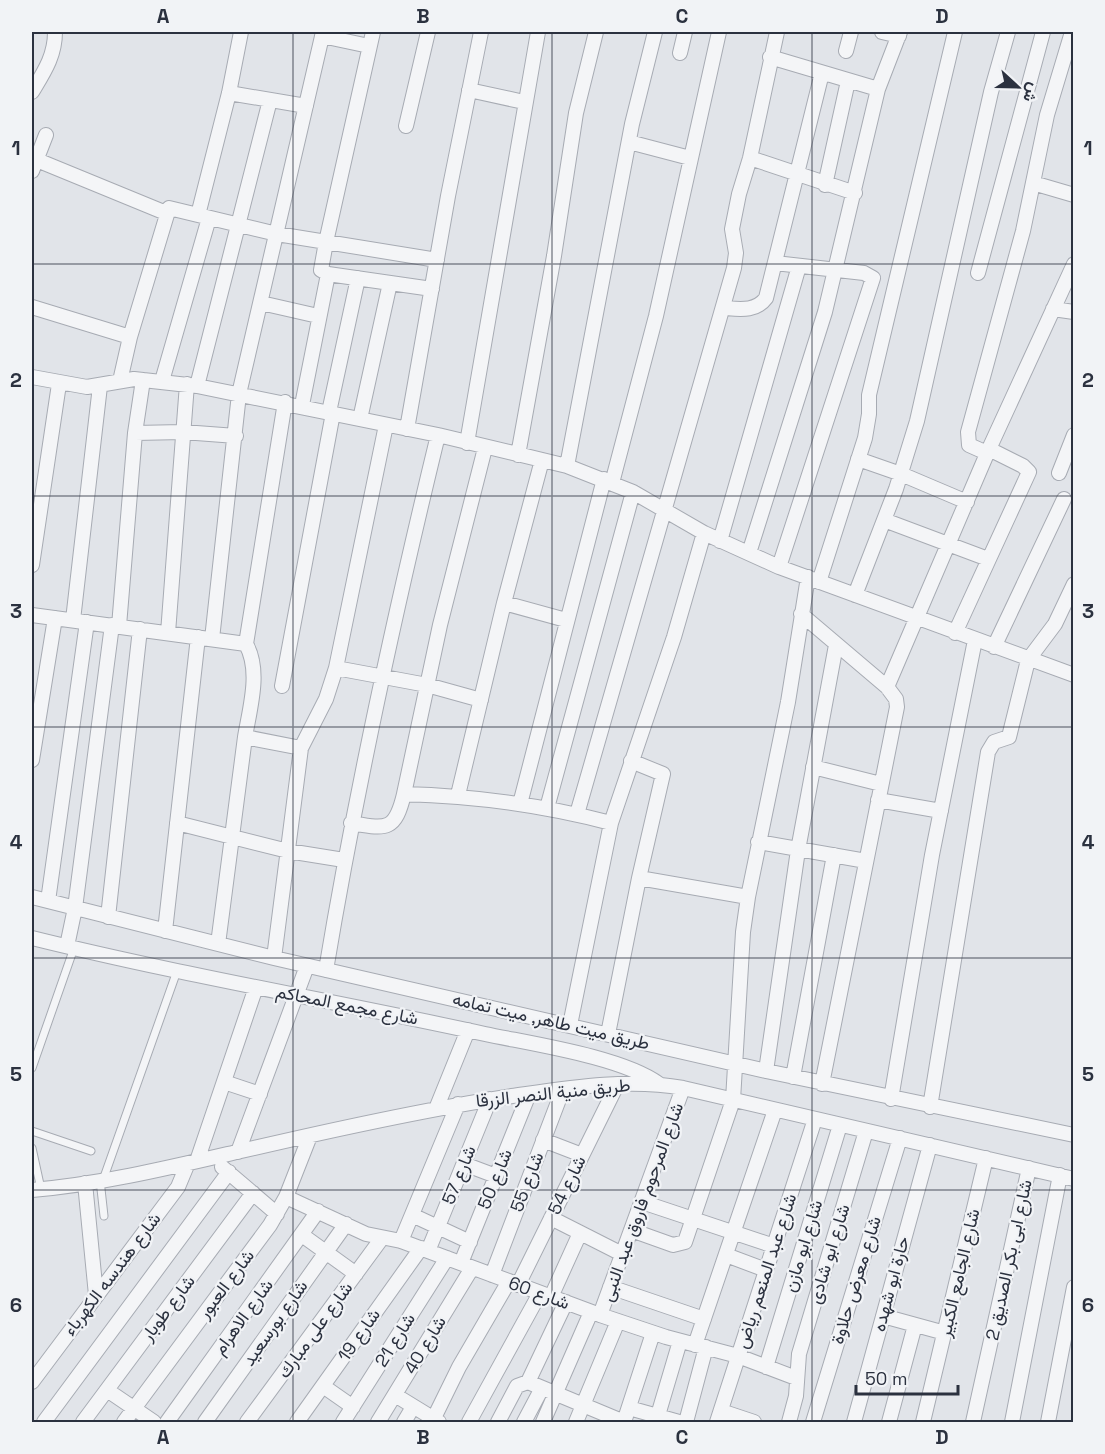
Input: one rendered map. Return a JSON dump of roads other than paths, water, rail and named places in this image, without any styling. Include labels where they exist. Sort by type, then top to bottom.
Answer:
[{"type":"street","points":[[32,92],[54,52],[55,32]]},
{"type":"street","points":[[162,381],[203,217],[241,32]]},
{"type":"street","points":[[373,32],[321,270],[328,274],[432,289]]},
{"type":"street","points":[[406,126],[428,32]]},
{"type":"street","points":[[407,429],[481,32]]},
{"type":"street","points":[[467,443],[524,102],[538,32]]},
{"type":"street","points":[[518,455],[555,256],[576,112],[596,32]]},
{"type":"street","points":[[567,466],[629,142],[655,32]]},
{"type":"street","points":[[680,53],[685,32]]},
{"type":"street","points":[[520,804],[566,620],[656,316],[719,32]]},
{"type":"street","points":[[577,814],[664,508],[724,308],[736,253],[732,230],[777,32]]},
{"type":"street","points":[[846,51],[851,32]]},
{"type":"street","points":[[749,553],[836,269],[878,89],[900,34],[882,32]]},
{"type":"street","points":[[631,1230],[680,1245],[687,1239],[734,1100],[743,932],[758,842],[788,702],[801,614],[858,459],[869,414],[869,395],[955,32]]},
{"type":"street","points":[[855,595],[901,474],[917,421],[992,92],[1008,32]]},
{"type":"street","points":[[978,273],[1043,32]]},
{"type":"street","points":[[955,633],[1029,472],[1023,466],[969,445],[968,432],[1023,231],[1047,115],[1072,32]]},
{"type":"street","points":[[212,639],[239,394],[323,34],[369,46]]},
{"type":"street","points":[[770,57],[878,89]]},
{"type":"street","points":[[724,308],[752,309],[762,305],[775,263],[822,73]]},
{"type":"street","points":[[825,185],[848,81]]},
{"type":"street","points":[[469,90],[524,102]]},
{"type":"street","points":[[229,93],[306,106]]},
{"type":"street","points":[[168,633],[183,432],[192,385],[239,226],[270,100]]},
{"type":"street","points":[[46,135],[33,163],[166,213]]},
{"type":"street","points":[[629,142],[690,158]]},
{"type":"street","points":[[750,158],[825,185],[855,192]]},
{"type":"street","points":[[1033,183],[1072,189]]},
{"type":"street","points":[[120,381],[130,337],[169,208],[277,234],[437,260]]},
{"type":"street","points":[[775,263],[870,274],[873,283],[779,567]]},
{"type":"street","points":[[887,687],[988,451],[1074,264]]},
{"type":"street","points":[[720,541],[798,266]]},
{"type":"street","points":[[302,405],[328,274]]},
{"type":"street","points":[[282,686],[331,412],[358,278]]},
{"type":"street","points":[[360,419],[390,283]]},
{"type":"street","points":[[261,303],[318,316]]},
{"type":"street","points":[[32,307],[130,337]]},
{"type":"street","points":[[1053,309],[1074,312]]},
{"type":"street","points":[[32,377],[59,384],[100,386],[120,381],[143,380],[192,385],[302,405],[567,466],[633,492],[704,533],[779,567],[1074,675]]},
{"type":"street","points":[[70,947],[115,626],[135,432],[143,380]]},
{"type":"street","points":[[32,565],[59,384]]},
{"type":"street","points":[[72,620],[100,386]]},
{"type":"street","points":[[218,944],[254,673],[254,660],[246,644],[285,402]]},
{"type":"street","points":[[274,958],[301,748],[326,699],[336,668],[387,424]]},
{"type":"street","points":[[135,432],[183,432],[236,436]]},
{"type":"street","points":[[326,970],[344,860],[381,675],[438,435]]},
{"type":"street","points":[[1059,473],[1074,435]]},
{"type":"street","points":[[351,823],[379,828],[390,826],[397,819],[485,448]]},
{"type":"street","points":[[858,459],[901,474],[967,502]]},
{"type":"street","points":[[459,795],[504,603],[542,460]]},
{"type":"street","points":[[547,808],[633,492]]},
{"type":"street","points":[[994,647],[1064,499]]},
{"type":"street","points":[[884,520],[988,559]]},
{"type":"street","points":[[570,1025],[611,823],[674,637],[704,533]]},
{"type":"street","points":[[930,1107],[988,752],[994,742],[1009,737],[1028,660],[1055,624],[1074,584]]},
{"type":"street","points":[[504,603],[566,620]]},
{"type":"street","points":[[801,614],[887,687],[896,699],[897,707],[822,1084]]},
{"type":"street","points":[[32,615],[246,644]]},
{"type":"street","points":[[32,760],[55,618]]},
{"type":"street","points":[[48,901],[87,622]]},
{"type":"street","points":[[108,917],[140,629]]},
{"type":"street","points":[[165,931],[198,637]]},
{"type":"street","points":[[891,1099],[941,811],[975,640]]},
{"type":"street","points":[[766,1071],[798,850],[836,645]]},
{"type":"street","points":[[336,668],[427,685],[481,700]]},
{"type":"street","points":[[245,737],[301,748]]},
{"type":"street","points":[[608,1034],[639,878],[663,774],[631,761]]},
{"type":"street","points":[[813,767],[882,784]]},
{"type":"street","points":[[404,794],[459,795],[547,808],[611,823]]},
{"type":"street","points":[[878,800],[941,811]]},
{"type":"street","points":[[177,824],[288,851],[344,860]]},
{"type":"street","points":[[758,842],[866,861]]},
{"type":"street","points":[[793,1077],[834,855]]},
{"type":"street","points":[[639,878],[748,897]]},
{"type":"street","name":"طريق ميت طاهر, ميت تمامه","points":[[32,897],[307,966],[822,1084],[1074,1135]]},
{"type":"street","name":"شارع مجمع المحاكم","points":[[32,938],[177,971],[468,1030],[633,1069],[659,1084]]},
{"type":"street","points":[[238,1152],[307,966]]},
{"type":"street","name":"شارع هندسه الكهرباء","points":[[32,1382],[180,1184],[193,1162],[224,1082],[256,987]]},
{"type":"street","points":[[436,1108],[468,1030]]},
{"type":"street","points":[[224,1082],[260,1094]]},
{"type":"street","name":"طريق منية النصر الزرقا","points":[[36,1190],[193,1162],[458,1104],[562,1089],[659,1084],[1067,1177]]},
{"type":"street","name":"شارع 54","points":[[435,1421],[551,1218],[617,1085]]},
{"type":"street","name":"شارع المرحوم فاروق عبد النبى","points":[[543,1422],[595,1313],[610,1287],[683,1088]]},
{"type":"street","name":"شارع 55","points":[[492,1275],[562,1089]]},
{"type":"street","name":"شارع 50","points":[[467,1265],[470,1242],[529,1094]]},
{"type":"street","name":"شارع 57","points":[[425,1250],[438,1227],[490,1100]]},
{"type":"street","points":[[401,1241],[458,1104]]},
{"type":"street","points":[[686,1422],[704,1319],[775,1110]]},
{"type":"street","name":"شارع عبد المنعم رياض","points":[[719,1417],[815,1119]]},
{"type":"street","name":"شارع ابو مازن","points":[[766,1366],[840,1125]]},
{"type":"street","name":"شارع ابو شادى","points":[[789,1422],[796,1396],[800,1354],[866,1131]]},
{"type":"street","name":"شارع العبور","points":[[124,1422],[277,1214],[310,1136]]},
{"type":"street","name":"شارع معرض حلاوة","points":[[813,1422],[900,1138]]},
{"type":"street","points":[[543,1140],[582,1155]]},
{"type":"street","name":"حارة ابو شهده","points":[[854,1422],[930,1145]]},
{"type":"street","points":[[212,1158],[277,1214]]},
{"type":"street","name":"شارع الجامع الكبير","points":[[923,1422],[986,1158]]},
{"type":"street","points":[[464,1164],[496,1176]]},
{"type":"street","name":"شارع ابى بكر الصديق 2","points":[[973,1422],[1029,1168]]},
{"type":"street","points":[[44,1422],[229,1172]]},
{"type":"street","points":[[1012,1422],[1067,1177]]},
{"type":"street","points":[[85,1183],[96,1295]]},
{"type":"street","name":"شارع طوبار","points":[[83,1422],[253,1193]]},
{"type":"street","name":"شارع 60","points":[[286,1197],[382,1238],[401,1241],[652,1333],[738,1356],[796,1378]]},
{"type":"street","points":[[642,1202],[774,1246]]},
{"type":"street","name":"شارع الاهرام","points":[[167,1422],[318,1211]]},
{"type":"street","points":[[412,1215],[470,1242]]},
{"type":"street","points":[[551,1218],[622,1254]]},
{"type":"street","name":"شارع بورسعيد","points":[[205,1422],[345,1224]]},
{"type":"street","points":[[470,1422],[580,1233]]},
{"type":"street","points":[[302,1234],[356,1274]]},
{"type":"street","name":"شارع على مبارك","points":[[247,1422],[382,1238]]},
{"type":"street","name":"شارع 19","points":[[297,1422],[425,1250]]},
{"type":"street","points":[[726,1255],[766,1270]]},
{"type":"street","name":"شارع 21","points":[[342,1422],[447,1258]]},
{"type":"street","name":"شارع 40","points":[[378,1422],[467,1265]]},
{"type":"street","points":[[610,1287],[704,1319]]},
{"type":"street","points":[[1048,1422],[1074,1287]]},
{"type":"street","points":[[528,1382],[566,1302]]},
{"type":"street","points":[[883,1316],[945,1333]]},
{"type":"street","points":[[576,1422],[618,1321]]},
{"type":"street","points":[[889,1422],[915,1324]]},
{"type":"street","points":[[626,1418],[652,1333]]},
{"type":"street","points":[[657,1420],[680,1341]]},
{"type":"street","points":[[498,1422],[517,1386],[528,1382],[583,1406],[601,1418],[679,1422]]},
{"type":"street","points":[[323,1386],[352,1407]]},
{"type":"street","points":[[524,1422],[542,1388]]},
{"type":"street","points":[[107,1390],[154,1422]]},
{"type":"street","points":[[395,1395],[435,1421]]},
{"type":"street","points":[[404,1422],[413,1407]]},
{"type":"street","points":[[719,1417],[754,1422]]},
{"type":"lane","points":[[32,1068],[70,947]]},
{"type":"lane","points":[[104,1216],[101,1180],[177,971]]},
{"type":"lane","points":[[32,1131],[91,1151]]},
{"type":"lane","points":[[32,1148],[36,1190]]}]
